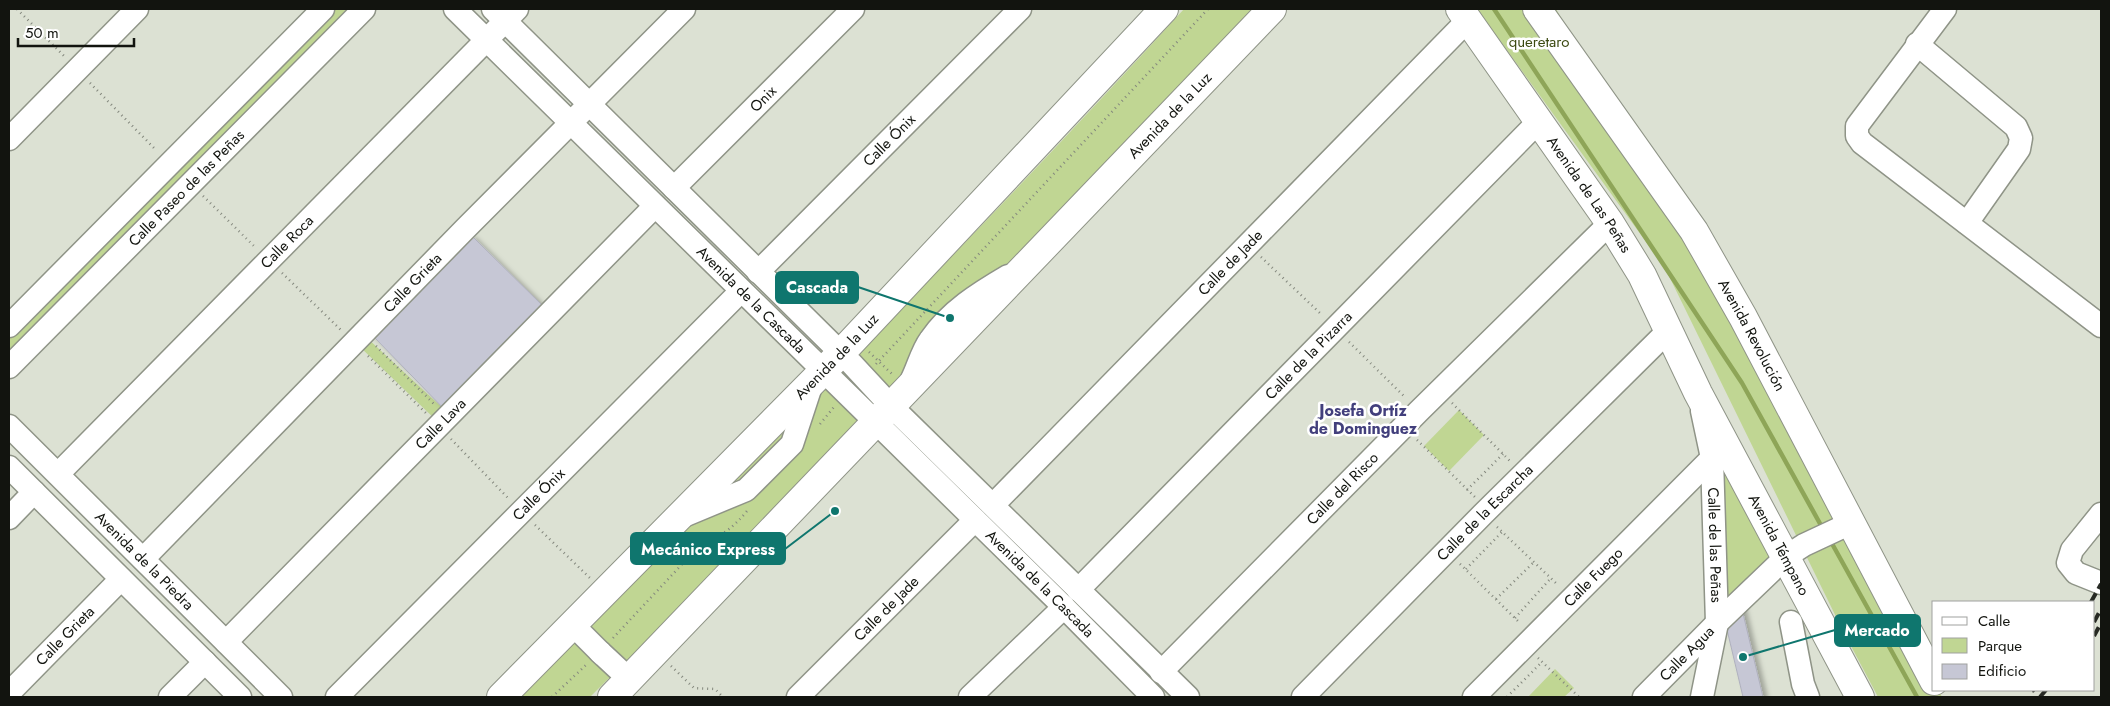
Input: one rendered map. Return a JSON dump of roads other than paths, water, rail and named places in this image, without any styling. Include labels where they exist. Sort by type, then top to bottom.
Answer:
[{"type":"main road","name":"Avenida de la Luz","points":[[501,697],[591,643],[606,593],[681,517],[844,369],[1164,9]]},
{"type":"main road","name":"Avenida de la Luz","points":[[620,688],[1272,9]]},
{"type":"main road","name":"Avenida Revolución","points":[[1537,9],[1694,231],[1743,317],[1843,527],[1932,678]]},
{"type":"main road","name":"Avenida de Las Peñas","points":[[1464,15],[1610,223],[1642,275],[1698,392]]},
{"type":"main road","name":"Avenida Témpano","points":[[1698,392],[1796,551],[1860,697]]},
{"type":"street","points":[[9,139],[137,9]]},
{"type":"street","name":"Calle Paseo de las Peñas","points":[[9,326],[323,9]]},
{"type":"street","name":"Calle Paseo de las Peñas","points":[[9,366],[364,9]]},
{"type":"street","name":"Avenida de la Cascada","points":[[455,9],[741,290],[844,369],[895,400],[993,505],[1071,598],[1145,694]]},
{"type":"street","name":"Calle Grieta","points":[[143,559],[360,339],[464,229],[684,9]]},
{"type":"street","name":"Onix","points":[[674,188],[853,9]]},
{"type":"street","name":"Calle Ónix","points":[[758,272],[1020,9]]},
{"type":"street","points":[[1945,9],[1857,126],[1857,136],[1966,223],[2101,326]]},
{"type":"street","name":"Avenida de la Cascada","points":[[505,13],[589,105],[758,272],[844,369]]},
{"type":"street","name":"Calle Roca","points":[[58,474],[485,40],[505,13]]},
{"type":"street","name":"Calle de Jade","points":[[993,505],[1464,15]]},
{"type":"street","points":[[1917,44],[2016,127],[2020,138],[2019,149],[1966,223]]},
{"type":"street","name":"Calle de la Pizarra","points":[[970,697],[1071,598],[1539,121]]},
{"type":"street","name":"Calle Lava","points":[[226,642],[655,206]]},
{"type":"street","name":"Calle del Risco","points":[[1161,672],[1404,426],[1610,223]]},
{"type":"street","name":"Calle Ónix","points":[[337,697],[741,290]]},
{"type":"street","name":"Calle de la Escarcha","points":[[1303,697],[1488,509],[1669,330]]},
{"type":"street","name":"Calle de las Peñas","points":[[1698,392],[1712,458],[1717,623],[1702,697]]},
{"type":"street","name":"Avenida de la Cascada","points":[[895,400],[975,520],[1161,672],[1188,697]]},
{"type":"street","name":"Avenida de la Piedra","points":[[9,426],[281,697]]},
{"type":"street","name":"Calle Fuego","points":[[1474,697],[1712,458]]},
{"type":"street","name":"Avenida de la Piedra","points":[[9,467],[240,697]]},
{"type":"street","points":[[9,518],[34,492]]},
{"type":"street","points":[[2101,514],[2072,550],[2068,563],[2076,573],[2101,583]]},
{"type":"street","name":"Calle de Jade","points":[[798,697],[975,520]]},
{"type":"street","name":"Calle Agua","points":[[1644,697],[1717,623],[1796,551],[1843,527]]},
{"type":"street","name":"Calle Grieta","points":[[9,693],[121,579]]},
{"type":"street","points":[[164,621],[183,600]]},
{"type":"street","points":[[1791,622],[1803,684],[1808,697]]},
{"type":"street","points":[[591,643],[620,688]]},
{"type":"street","points":[[170,697],[205,662]]},
{"type":"waterway","points":[[1494,9],[1742,383],[1823,529]]},
{"type":"waterway","points":[[1830,540],[1917,697]]},
{"type":"railway","points":[[2092,601],[2101,584]]},
{"type":"railway","points":[[2095,620],[2101,609]]},
{"type":"railway","points":[[2095,634],[2101,623]]},
{"type":"railway","points":[[2040,697],[2045,691]]},
{"type":"place","name":"Cascada","points":[[950,318]]},
{"type":"place","name":"Mecánico Express","points":[[835,511]]},
{"type":"place","name":"Mercado","points":[[1743,657]]},
{"type":"district","name":"Josefa Ortíz de Dominguez","points":[[1363,419]]},
{"type":"park label","name":"queretaro","points":[[1539,42]]}]
